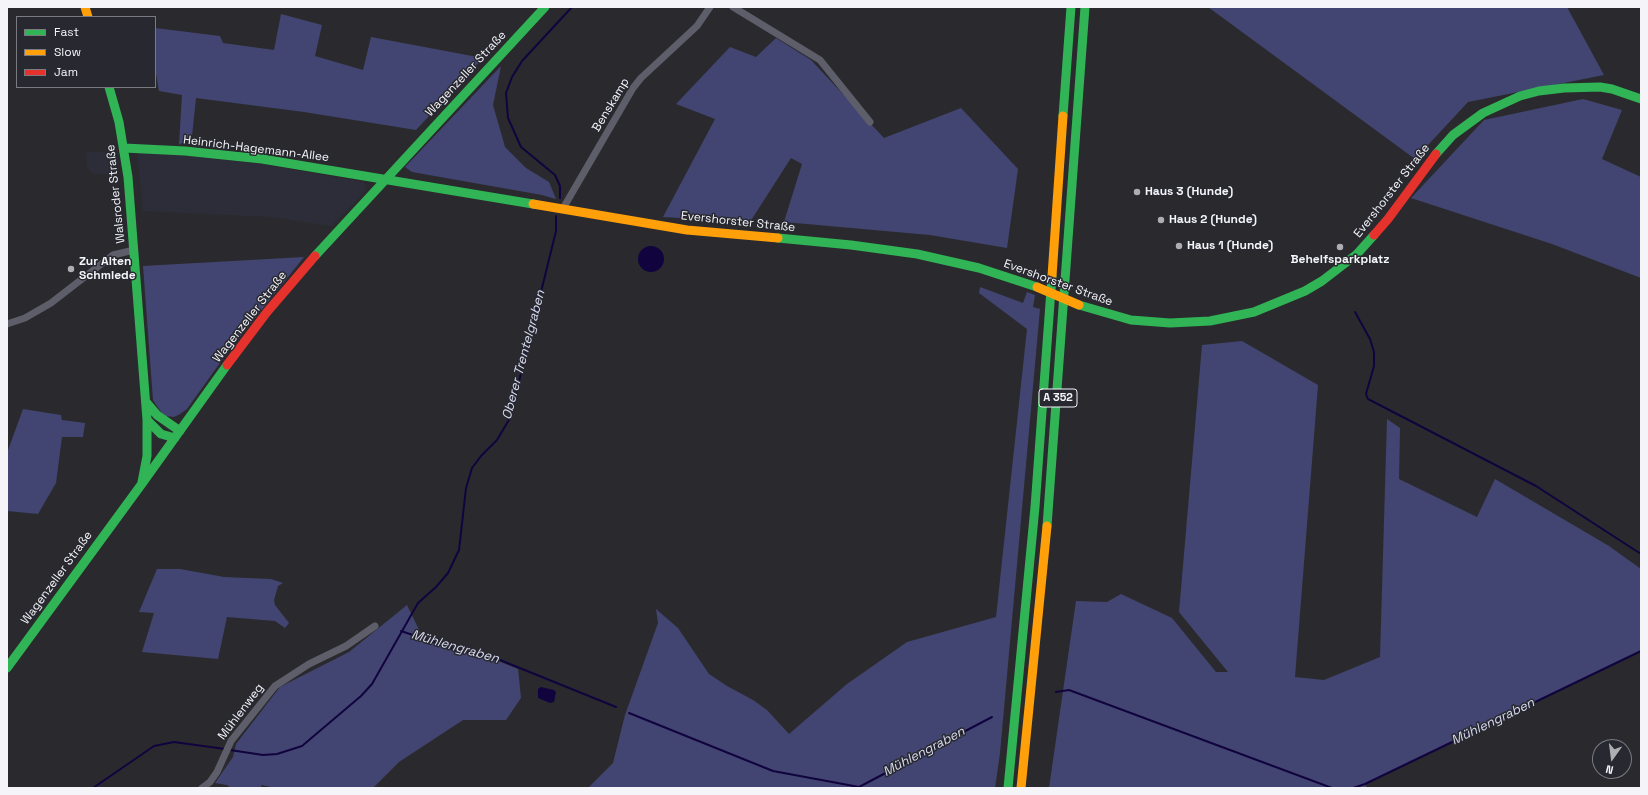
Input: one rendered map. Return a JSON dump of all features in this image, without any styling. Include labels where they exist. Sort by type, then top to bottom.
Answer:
[{"type":"main road","name":"Wagenzeller Straße","points":[[7,668],[178,434],[232,357],[267,312],[303,269],[544,7]]},
{"type":"main road","name":"A 352","points":[[1008,788],[1035,507],[1071,7]]},
{"type":"main road","name":"A 352","points":[[1021,788],[1040,608],[1054,446],[1085,7]]},
{"type":"main road","name":"Evershorster Straße","points":[[385,179],[687,230],[851,245],[917,254],[978,268],[1037,287],[1114,316],[1131,320],[1170,323],[1210,321],[1254,312],[1271,306],[1305,291],[1322,281],[1357,254],[1388,220],[1439,150],[1453,136],[1483,113],[1500,104],[1520,96],[1539,91],[1564,88],[1600,87],[1612,89],[1641,99]]},
{"type":"main road","name":"Walsroder Straße","points":[[109,88],[119,122],[124,148],[134,250],[147,420],[147,456],[141,485]]},
{"type":"main road","name":"Heinrich-Hagemann-Allee","points":[[124,148],[186,151],[249,157],[385,179]]},
{"type":"main road","points":[[146,402],[157,415],[178,434]]},
{"type":"main road","points":[[147,420],[161,434],[178,434]]},
{"type":"street","name":"Benskamp","points":[[564,210],[565,205],[633,88],[641,78],[697,26],[710,7]]},
{"type":"street","points":[[733,7],[820,60],[870,122]]},
{"type":"street","points":[[7,324],[25,318],[51,303],[113,255],[134,250]]},
{"type":"street","name":"Mühlenweg","points":[[202,788],[210,782],[217,772],[227,749],[242,726],[275,686],[309,664],[346,646],[375,626]]},
{"type":"shaded area","points":[[1208,7],[1567,7],[1604,75],[1468,102],[1415,159]]},
{"type":"shaded area","points":[[281,14],[322,25],[315,56],[363,70],[371,37],[483,58],[416,130],[304,112],[196,98],[192,136],[179,145],[182,95],[159,91],[156,74],[156,28],[220,36],[223,43],[274,50]]},
{"type":"shaded area","points":[[776,38],[811,60],[884,138],[961,108],[1018,169],[1007,248],[930,235],[784,222],[802,164],[791,158],[750,222],[663,217],[715,119],[676,104],[730,47],[756,57]]},
{"type":"shaded area","points":[[501,66],[493,105],[505,147],[526,168],[549,182],[556,199],[542,195],[412,172],[405,167]]},
{"type":"shaded area","points":[[1583,99],[1622,110],[1602,159],[1641,177],[1641,278],[1552,244],[1411,198],[1484,120]]},
{"type":"shaded area","points":[[86,152],[116,152],[117,174],[93,174],[87,167]]},
{"type":"shaded area","points":[[137,152],[185,155],[262,164],[364,182],[366,191],[331,226],[271,217],[143,211]]},
{"type":"shaded area","points":[[651,246],[660,250],[664,259],[660,268],[651,272],[642,268],[638,259],[642,250]]},
{"type":"shaded area","points":[[304,257],[227,353],[187,409],[174,417],[166,416],[161,412],[153,400],[143,266]]},
{"type":"shaded area","points":[[980,287],[1023,303],[1027,292],[1035,295],[1033,307],[1040,309],[1000,753],[995,788],[588,788],[613,763],[625,715],[658,623],[656,609],[678,628],[709,674],[767,710],[789,734],[847,684],[907,642],[996,617],[1027,329],[979,293]]},
{"type":"shaded area","points":[[1242,341],[1318,385],[1295,677],[1324,680],[1380,657],[1387,419],[1400,428],[1399,479],[1477,517],[1495,479],[1609,546],[1641,569],[1641,651],[1365,784],[1367,788],[1049,788],[1076,601],[1107,602],[1121,594],[1172,618],[1216,672],[1228,672],[1179,612],[1202,345]]},
{"type":"shaded area","points":[[23,409],[61,415],[62,420],[85,423],[83,437],[62,437],[56,483],[38,514],[7,511],[7,453]]},
{"type":"shaded area","points":[[157,569],[180,569],[224,577],[271,579],[283,583],[278,586],[274,600],[275,605],[289,623],[285,628],[275,621],[227,617],[218,659],[142,652],[154,613],[139,612]]},
{"type":"shaded area","points":[[407,605],[422,636],[450,650],[498,661],[518,669],[521,698],[506,720],[463,720],[399,762],[373,788],[275,788],[262,785],[260,788],[231,788],[227,785],[215,783],[233,757],[236,744],[280,687],[349,652]]},
{"type":"shaded area","points":[[541,687],[554,690],[556,692],[554,702],[550,703],[538,698],[538,689]]},
{"type":"waterway","name":"Oberer Trentelgraben","points":[[560,198],[560,186],[555,175],[521,147],[508,118],[506,93],[512,77],[522,61],[572,7]]},
{"type":"waterway","name":"Oberer Trentelgraben","points":[[230,750],[263,755],[277,754],[302,746],[361,696],[372,684],[418,603],[436,587],[448,573],[459,550],[466,488],[472,468],[481,456],[497,440],[510,418],[556,231],[556,216]]},
{"type":"waterway","points":[[1355,312],[1370,339],[1374,352],[1374,366],[1366,394],[1368,399],[1536,486],[1641,554]]},
{"type":"waterway","name":"Mühlengraben","points":[[401,631],[451,648],[500,660],[616,707]]},
{"type":"waterway","name":"Mühlengraben","points":[[1344,788],[1353,788],[1365,784],[1641,651]]},
{"type":"waterway","name":"Mühlengraben","points":[[1056,692],[1069,690],[1332,788]]},
{"type":"waterway","name":"Mühlengraben","points":[[629,713],[773,771],[859,787],[992,717]]},
{"type":"waterway","name":"Mühlengraben","points":[[93,788],[154,746],[174,742],[225,749]]},
{"type":"traffic: fast","points":[[315,256],[545,7]]},
{"type":"traffic: fast","points":[[1063,116],[1071,7]]},
{"type":"traffic: fast","points":[[1047,526],[1085,7]]},
{"type":"traffic: fast","points":[[1436,154],[1453,135],[1483,113],[1520,96],[1539,91],[1564,88],[1600,87],[1612,89],[1641,99]]},
{"type":"traffic: fast","points":[[109,88],[119,122],[128,177],[147,420],[147,456],[142,482]]},
{"type":"traffic: fast","points":[[124,148],[185,151],[262,159],[533,204]]},
{"type":"traffic: fast","points":[[1079,305],[1131,320],[1170,323],[1210,321],[1254,312],[1305,291],[1322,281],[1357,254],[1374,235]]},
{"type":"traffic: fast","points":[[778,238],[851,245],[917,254],[979,268],[1037,287]]},
{"type":"traffic: fast","points":[[1008,788],[1035,507],[1052,276]]},
{"type":"traffic: fast","points":[[7,668],[227,365]]},
{"type":"traffic: fast","points":[[146,402],[157,415],[180,431]]},
{"type":"traffic: fast","points":[[147,420],[161,434],[175,438]]},
{"type":"traffic: slow","points":[[85,7],[88,16]]},
{"type":"traffic: slow","points":[[1052,276],[1063,116]]},
{"type":"traffic: slow","points":[[533,204],[687,230],[778,238]]},
{"type":"traffic: slow","points":[[1037,287],[1079,305]]},
{"type":"traffic: slow","points":[[1021,788],[1047,526]]},
{"type":"traffic: jam","points":[[1374,235],[1388,219],[1436,154]]},
{"type":"traffic: jam","points":[[227,365],[267,312],[315,256]]},
{"type":"place","name":"Haus 3 (Hunde)","points":[[1137,192]]},
{"type":"place","name":"Haus 2 (Hunde)","points":[[1161,220]]},
{"type":"place","name":"Haus 1 (Hunde)","points":[[1179,246]]},
{"type":"place","name":"Behelfsparkplatz","points":[[1340,247]]},
{"type":"place","name":"Zur Alten Schmiede","points":[[71,269]]}]
